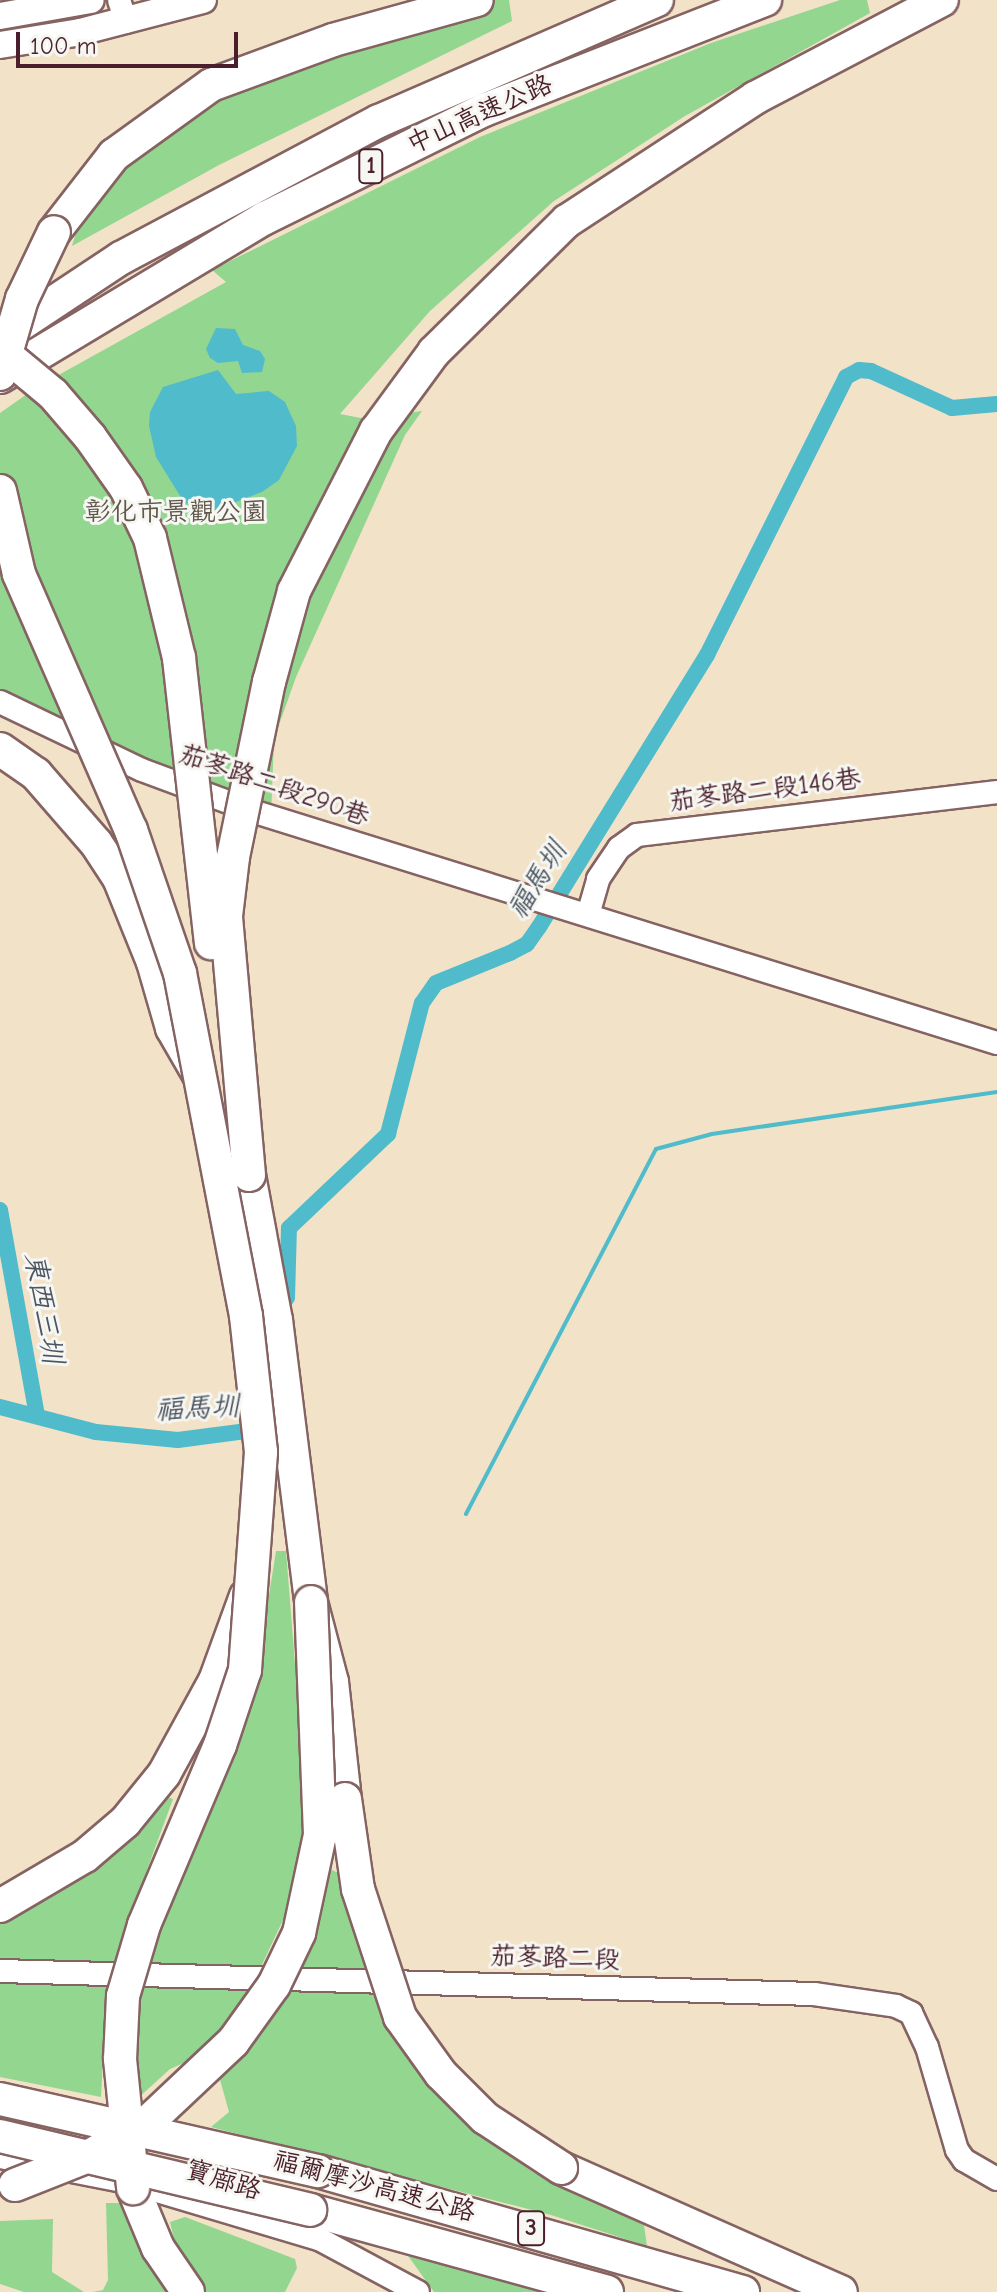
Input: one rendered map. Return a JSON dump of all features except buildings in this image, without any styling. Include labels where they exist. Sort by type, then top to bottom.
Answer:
[{"type":"highway","points":[[0,377],[22,299],[54,232],[92,177],[135,136],[211,85],[270,61],[477,0]]},
{"type":"highway","name":"中山高速公路","points":[[0,338],[121,258],[379,121],[657,0]]},
{"type":"highway","name":"中山高速公路","points":[[0,377],[265,218],[484,110],[765,0]]},
{"type":"highway","points":[[249,1175],[226,916],[233,857],[269,682],[294,591],[376,431],[434,352],[567,221],[755,98],[942,0]]},
{"type":"highway","points":[[0,350],[53,394],[90,437],[126,488],[150,538],[179,658],[214,970],[276,1320],[311,1602],[320,1835],[299,1933],[274,1985],[233,2042],[148,2122],[91,2155],[0,2189]]},
{"type":"highway","points":[[0,491],[19,574],[131,830],[164,920],[202,1081],[246,1316],[261,1452],[245,1670],[220,1745],[149,1911],[123,1996],[120,2059],[133,2188],[158,2248],[188,2292]]},
{"type":"highway","points":[[0,749],[36,774],[96,843],[119,878],[153,962],[172,1028],[202,1081]]},
{"type":"highway","points":[[0,1906],[85,1856],[125,1822],[164,1774],[215,1681],[253,1574]]},
{"type":"highway","points":[[311,1602],[332,1682],[358,1889],[374,1949],[400,2017],[441,2074],[485,2118],[561,2168],[841,2292]]},
{"type":"highway","name":"福爾摩沙高速公路","points":[[0,2099],[318,2171],[743,2292]]},
{"type":"highway","name":"福爾摩沙高速公路","points":[[0,2136],[189,2179],[607,2292]]},
{"type":"main road","points":[[0,16],[91,0]]},
{"type":"main road","points":[[0,45],[123,11],[203,0]]},
{"type":"street","name":"茄苳路二段290巷","points":[[0,702],[142,770],[216,798],[588,915]]},
{"type":"street","name":"茄苳路二段146巷","points":[[588,915],[598,879],[619,848],[637,835],[997,792]]},
{"type":"street","points":[[588,915],[997,1043]]},
{"type":"street","name":"茄苳路二段","points":[[0,1971],[814,1994],[896,2006],[911,2013],[927,2047],[957,2150],[964,2160],[997,2179]]},
{"type":"street","name":"寶廍路","points":[[0,2157],[127,2182],[321,2240],[418,2292]]},
{"type":"green space","points":[[484,0],[509,0],[512,21],[219,165],[72,246],[80,219],[171,119],[266,70]]},
{"type":"green space","name":"彰化市景觀公園","points":[[840,0],[867,0],[870,13],[685,116],[554,201],[430,311],[340,414],[366,419],[422,411],[405,435],[296,677],[274,739],[271,817],[0,697],[0,413],[37,387],[226,282],[212,270],[480,137],[711,43]]},
{"type":"green space","points":[[276,1551],[286,1551],[306,1802],[292,1901],[250,1990],[200,2056],[170,2069],[137,2099],[134,2011],[158,1929],[258,1664]]},
{"type":"green space","points":[[165,1796],[173,1799],[127,1924],[106,2003],[101,2097],[0,2077],[0,1922]]},
{"type":"green space","points":[[325,1867],[341,1874],[356,1942],[381,2006],[415,2062],[467,2126],[533,2172],[644,2225],[647,2246],[551,2215],[211,2127],[229,2112],[219,2076]]},
{"type":"green space","points":[[106,2203],[122,2203],[145,2257],[169,2292],[93,2292],[103,2290],[108,2280]]},
{"type":"green space","points":[[185,2217],[295,2259],[297,2268],[285,2292],[203,2292],[178,2257],[170,2222]]},
{"type":"green space","points":[[53,2219],[52,2272],[84,2292],[24,2292],[0,2284],[0,2221]]},
{"type":"green space","points":[[406,2253],[541,2292],[434,2292]]},
{"type":"water","points":[[216,328],[235,329],[243,345],[260,351],[265,359],[262,372],[242,373],[238,361],[218,363],[210,358],[206,349]]},
{"type":"water","points":[[218,370],[236,394],[269,391],[285,402],[296,426],[297,446],[279,480],[262,492],[215,510],[201,499],[185,504],[156,457],[149,426],[150,412],[163,387]]},
{"type":"waterway","name":"福馬圳","points":[[287,1298],[289,1228],[388,1134],[422,1003],[436,983],[527,944],[539,927],[707,655],[846,377],[859,370],[871,371],[952,408],[997,404]]},
{"type":"waterway","points":[[466,1514],[656,1149],[712,1134],[997,1092]]},
{"type":"waterway","name":"東西三圳","points":[[0,1210],[37,1415]]},
{"type":"waterway","name":"福馬圳","points":[[0,1407],[96,1432],[178,1440],[262,1429]]}]
